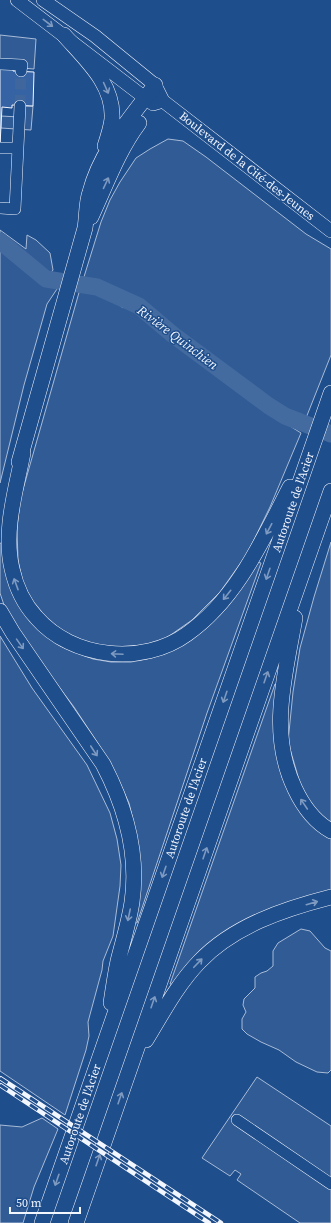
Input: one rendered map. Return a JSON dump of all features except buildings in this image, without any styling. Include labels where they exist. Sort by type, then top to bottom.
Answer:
[{"type":"highway","points":[[0,520],[22,453],[70,283],[85,228],[89,193],[100,165],[110,128],[112,112],[105,85],[98,73],[64,36]]},
{"type":"highway","points":[[85,228],[107,179],[129,137],[154,101],[155,85]]},
{"type":"highway","points":[[100,165],[113,142],[154,101]]},
{"type":"highway","name":"Autoroute de l'Acier","points":[[42,1223],[331,393]]},
{"type":"highway","points":[[22,453],[11,515],[9,542],[12,568],[19,592],[27,606],[36,618],[56,635],[68,641],[97,652],[137,654],[164,647],[176,641],[198,626],[215,609],[234,586],[254,557],[314,441]]},
{"type":"highway","points":[[76,1223],[331,491]]},
{"type":"highway","points":[[302,575],[282,687],[280,731],[284,760],[288,774],[300,798],[317,820],[331,831]]},
{"type":"highway","points":[[0,611],[13,633],[103,764],[114,785],[121,804],[131,841],[134,874],[132,901],[118,962],[102,1051]]},
{"type":"highway","points":[[131,1065],[182,983],[191,971],[210,952],[231,937],[263,920],[284,911],[331,897]]},
{"type":"main road","name":"Boulevard de la Cité-des-Jeunes","points":[[17,0],[331,231]]},
{"type":"main road","points":[[43,0],[95,36],[155,85]]},
{"type":"lane","points":[[0,64],[22,65],[21,71]]},
{"type":"lane","points":[[0,208],[15,209],[20,106]]},
{"type":"lane","points":[[0,148],[18,148]]},
{"type":"lane","points":[[237,1120],[331,1184]]},
{"type":"shaded area","points":[[0,35],[36,39],[34,69],[22,68],[0,60]]},
{"type":"shaded area","points":[[20,106],[33,106],[31,130],[1,128],[1,116],[19,117]]},
{"type":"shaded area","points":[[168,139],[183,141],[306,234],[331,249],[331,355],[306,418],[291,414],[264,395],[250,401],[301,433],[270,507],[247,554],[220,592],[192,620],[162,641],[127,648],[96,645],[70,636],[42,615],[23,583],[18,560],[17,529],[20,500],[80,289],[99,291],[111,298],[123,308],[123,295],[116,291],[83,280],[101,222],[110,200],[136,158]]},
{"type":"shaded area","points":[[0,230],[26,249],[27,235],[36,240],[50,253],[53,270],[43,283],[59,286],[47,304],[24,385],[0,483]]},
{"type":"shaded area","points":[[331,542],[331,824],[310,803],[300,783],[288,742],[293,692],[300,648]]},
{"type":"shaded area","points":[[0,543],[3,544],[24,613],[34,625],[60,646],[93,659],[111,662],[131,662],[147,659],[164,654],[191,640],[204,630],[229,605],[257,562],[261,563],[207,713],[137,923],[134,922],[134,824],[129,803],[114,770],[97,742],[74,707],[44,667],[5,608],[0,593]]},
{"type":"shaded area","points":[[0,636],[32,688],[87,765],[110,813],[117,839],[121,865],[120,886],[113,936],[103,961],[88,1022],[89,1036],[86,1050],[65,1115],[0,1071]]},
{"type":"shaded area","points":[[275,684],[278,686],[277,755],[282,777],[290,795],[331,838],[331,891],[281,905],[174,985],[170,984]]},
{"type":"shaded area","points":[[301,929],[310,931],[325,948],[331,951],[331,1070],[328,1073],[317,1072],[296,1062],[279,1050],[247,1034],[242,1029],[242,1019],[246,1012],[243,1005],[244,999],[255,988],[255,977],[273,966],[273,951],[278,943]]},
{"type":"shaded area","points":[[257,1077],[331,1126],[331,1223],[300,1223],[237,1180],[241,1174],[235,1170],[230,1176],[202,1158]]},
{"type":"shaded area","points":[[42,1118],[58,1129],[34,1187],[23,1223],[0,1223],[0,1125],[22,1127]]},
{"type":"waterway","name":"Rivière Quinchien","points":[[0,241],[46,279],[97,287],[139,306],[172,334],[269,406],[285,416],[331,434]]},
{"type":"tunnel","points":[[20,106],[21,71]]},
{"type":"railway","points":[[0,1078],[221,1223]]},
{"type":"railway","points":[[0,1085],[209,1223]]}]
